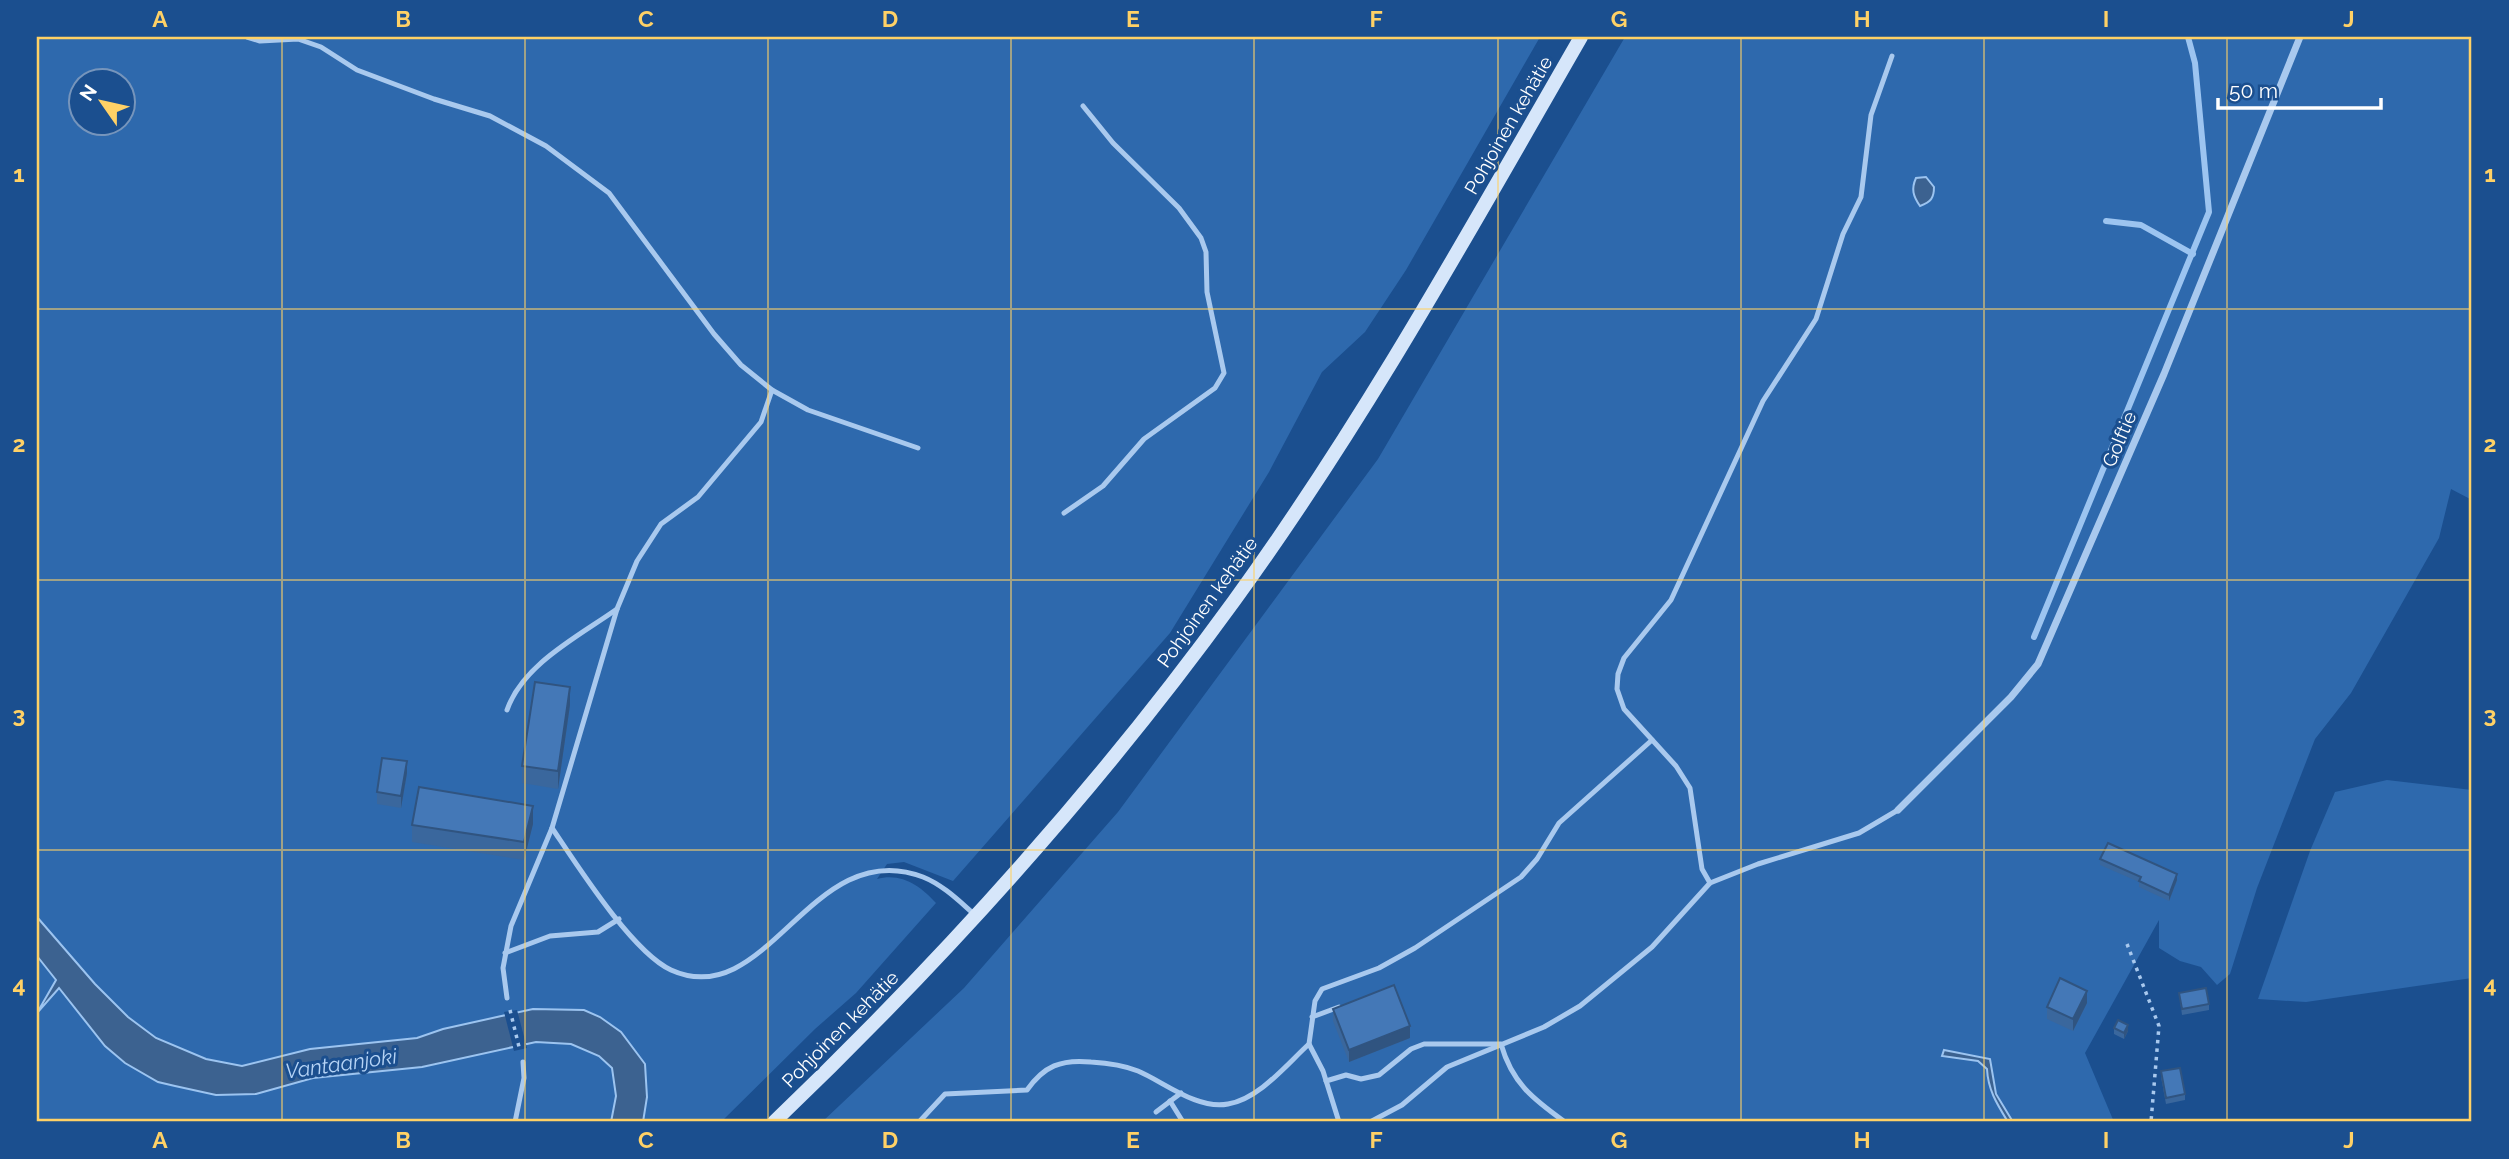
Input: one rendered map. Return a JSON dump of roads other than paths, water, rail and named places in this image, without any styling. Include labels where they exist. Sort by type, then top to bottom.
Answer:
[{"type":"main road","name":"Pohjoinen kehätie","points":[[774,1122],[863,1037],[1056,829],[1235,600],[1332,458],[1392,361],[1581,37]]},
{"type":"street","name":"Golftie","points":[[1898,810],[2011,698],[2038,664],[2164,374],[2300,37]]},
{"type":"lane","points":[[247,37],[260,41],[298,39],[314,44],[357,70],[433,99],[490,116],[546,146],[608,193],[714,334],[741,365],[772,390],[808,410],[918,448]]},
{"type":"lane","points":[[1710,883],[1702,869],[1690,788],[1624,709],[1617,689],[1621,666],[1671,600],[1763,401],[1816,320],[1843,234],[1861,197],[1871,115],[1892,56]]},
{"type":"lane","points":[[1064,513],[1103,486],[1144,439],[1205,396],[1224,373],[1207,292],[1206,252],[1201,238],[1179,208],[1113,143],[1083,106]]},
{"type":"lane","points":[[507,998],[503,968],[510,926],[552,828],[617,609],[637,561],[661,524],[698,497],[761,422],[772,390]]},
{"type":"lane","points":[[507,710],[513,693],[532,671],[617,609]]},
{"type":"lane","points":[[1339,1122],[1326,1081],[1309,1044],[1315,1001],[1322,989],[1380,968],[1415,948],[1521,877],[1537,859],[1559,823],[1652,740]]},
{"type":"lane","points":[[1370,1122],[1402,1105],[1447,1067],[1544,1027],[1580,1006],[1653,947],[1710,883],[1758,864],[1858,833],[1898,810]]},
{"type":"lane","points":[[552,828],[619,919],[649,954],[671,970],[707,979],[728,973],[751,960],[815,901],[840,884],[868,872],[886,870],[923,877],[947,891],[977,917]]},
{"type":"lane","points":[[505,953],[550,936],[598,932],[619,919]]},
{"type":"lane","points":[[1312,1017],[1347,1004]]},
{"type":"lane","points":[[919,1122],[945,1094],[1027,1090],[1041,1073],[1056,1063],[1108,1063],[1137,1071],[1181,1093],[1218,1104],[1245,1098],[1269,1081],[1309,1044]]},
{"type":"lane","points":[[1326,1081],[1346,1075],[1370,1078],[1379,1075],[1411,1049],[1424,1044],[1501,1044]]},
{"type":"lane","points":[[1501,1044],[1515,1080],[1529,1096],[1565,1122]]},
{"type":"lane","points":[[515,1122],[524,1078],[523,1062]]},
{"type":"lane","points":[[1156,1112],[1181,1093]]},
{"type":"lane","points":[[1170,1101],[1183,1122]]},
{"type":"water","points":[[1926,177],[1934,187],[1933,194],[1929,201],[1920,206],[1913,189],[1916,178]]},
{"type":"water","name":"Vantaanjoki","points":[[37,917],[95,984],[128,1017],[156,1038],[206,1059],[242,1066],[310,1049],[417,1038],[443,1029],[533,1009],[584,1010],[600,1017],[621,1032],[645,1064],[647,1097],[643,1122],[611,1122],[616,1096],[612,1068],[599,1056],[571,1044],[536,1042],[422,1067],[313,1078],[256,1094],[216,1095],[158,1082],[125,1063],[105,1046],[59,988],[37,1013],[56,980],[37,956]]},
{"type":"water","points":[[1944,1050],[1990,1059],[1996,1094],[2013,1122],[2008,1122],[1997,1103],[1989,1084],[1987,1069],[1978,1061],[1942,1056]]},
{"type":"waterway","points":[[2034,637],[2209,212],[2195,63],[2188,37]]},
{"type":"waterway","points":[[2106,221],[2141,225],[2193,254]]}]
